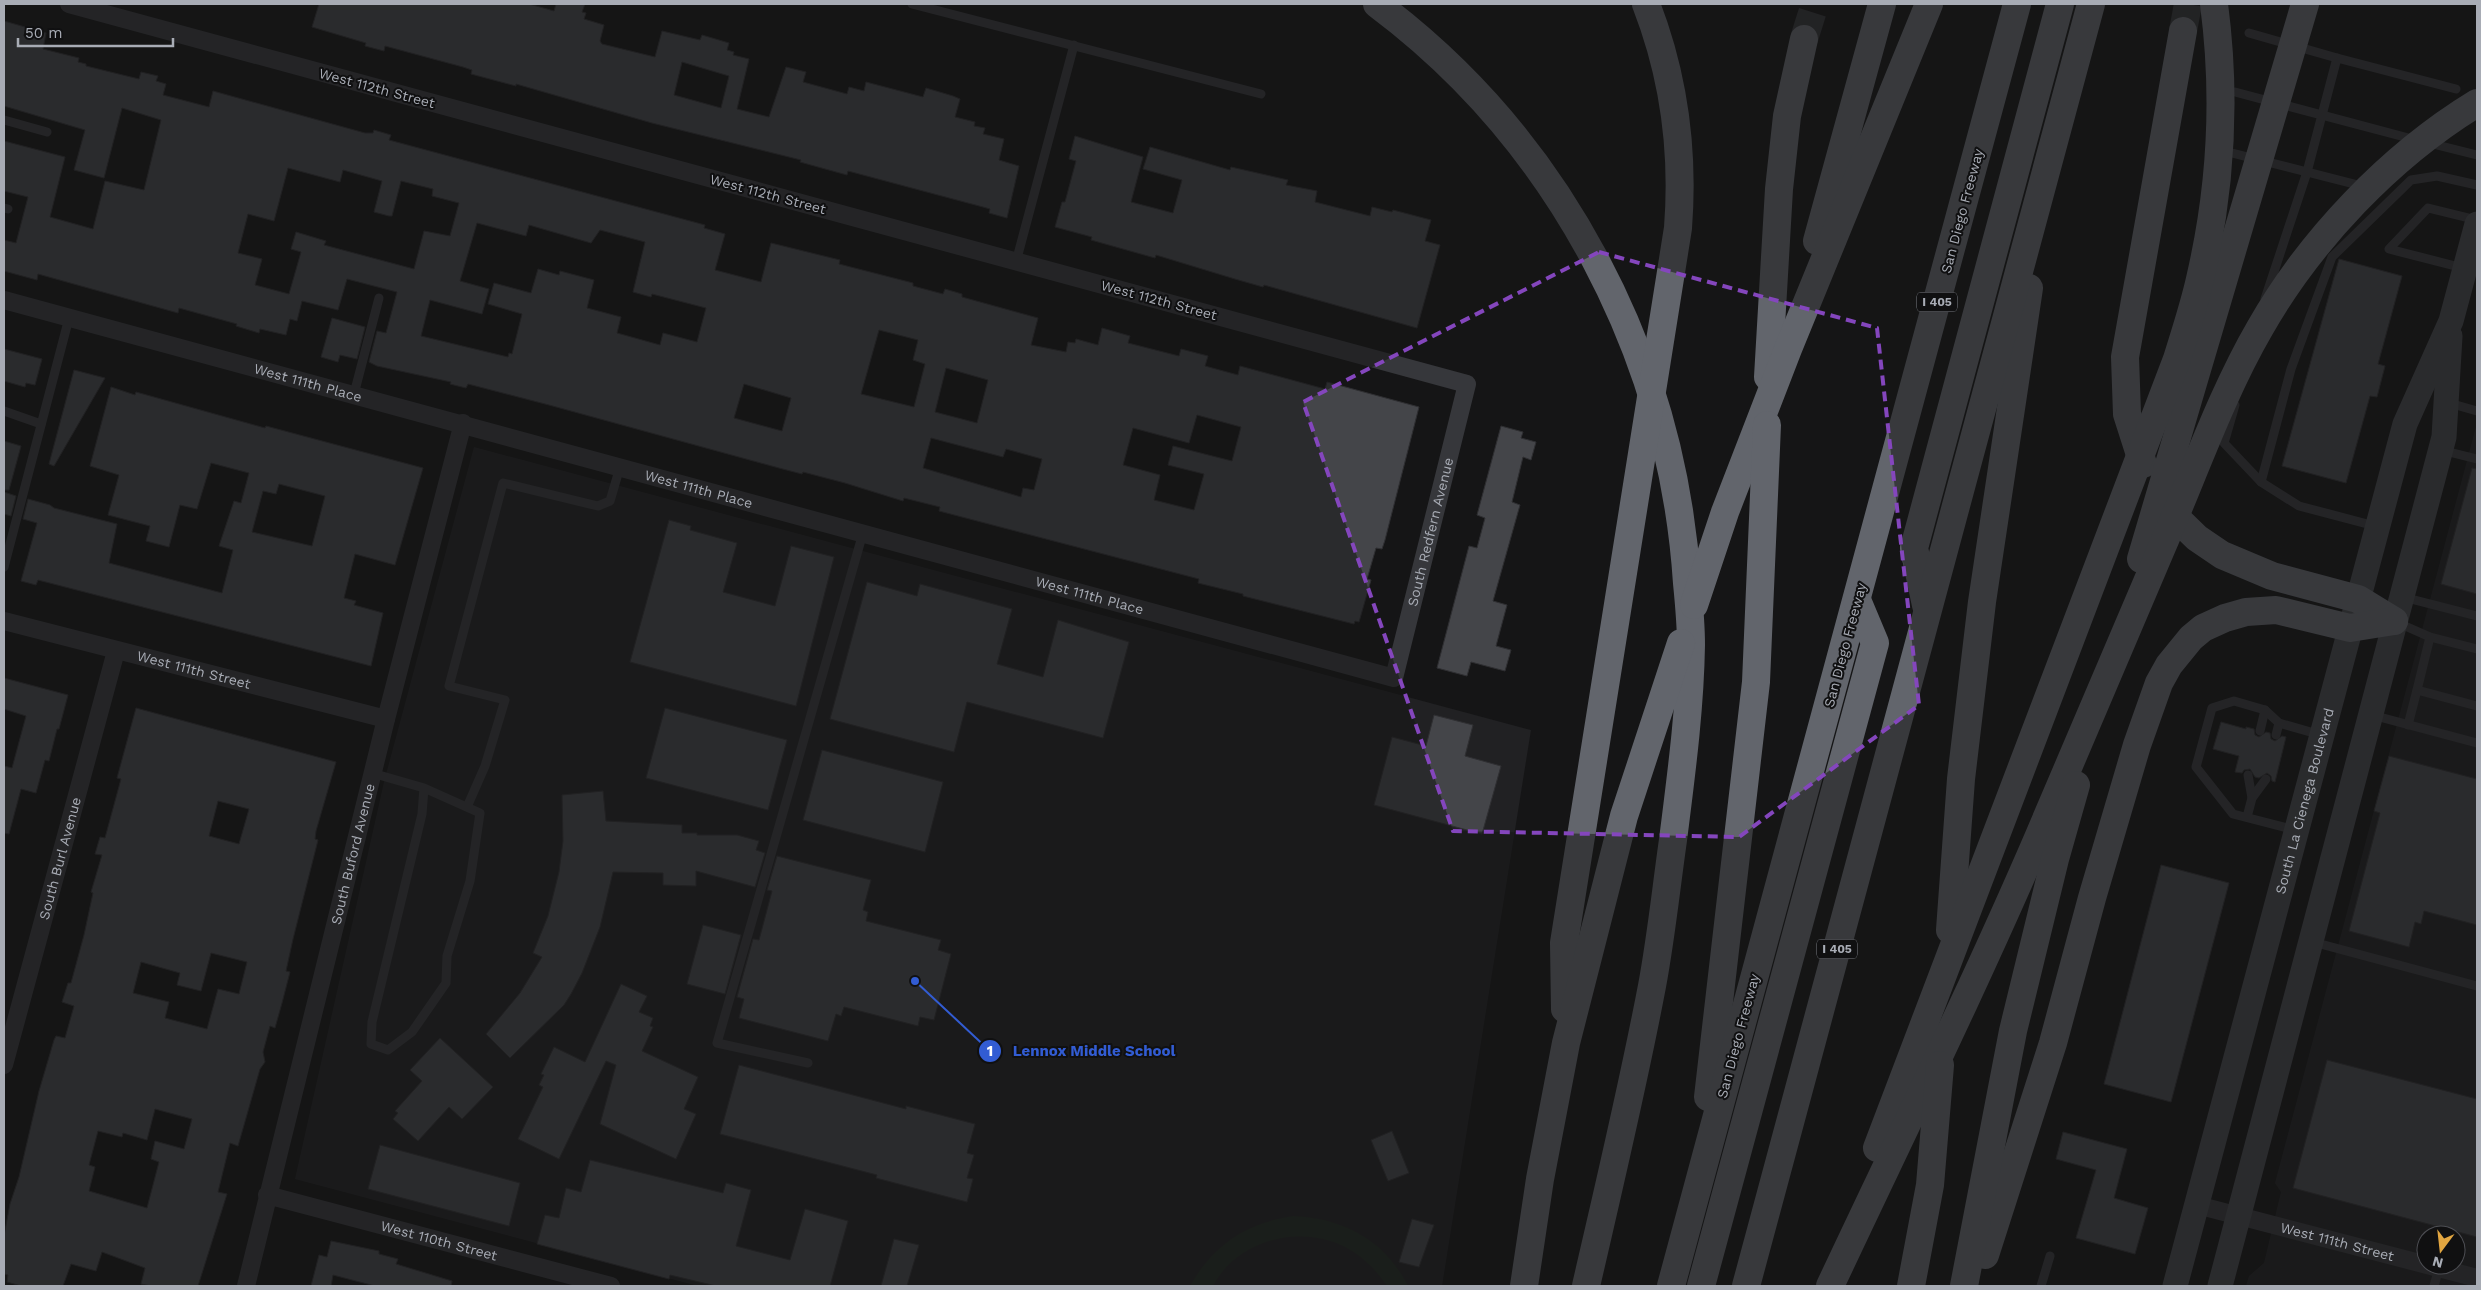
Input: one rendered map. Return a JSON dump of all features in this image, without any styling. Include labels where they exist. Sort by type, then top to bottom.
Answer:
[{"type":"highway","points":[[1376,4],[1409,28],[1449,64],[1486,102],[1521,144],[1586,240],[1614,293],[1639,353],[1671,467],[1682,525],[1691,644],[1680,784],[1652,981],[1586,1286]]},
{"type":"highway","points":[[1566,1043],[1564,943],[1622,589],[1678,228],[1681,189],[1676,120],[1664,57],[1646,4]]},
{"type":"highway","points":[[1788,349],[1873,31],[1882,4]]},
{"type":"highway","points":[[1524,1286],[1540,1179],[1566,1043],[1624,816],[1725,512],[1788,349],[1929,4]]},
{"type":"highway","name":"San Diego Freeway","points":[[1671,1286],[2017,4]]},
{"type":"highway","points":[[1927,612],[1914,548],[2060,4]]},
{"type":"highway","name":"I 405","points":[[1746,1286],[2091,4]]},
{"type":"highway","points":[[1830,1286],[1895,1098],[2177,359],[2200,280],[2218,167],[2221,86],[2219,42],[2214,4]]},
{"type":"highway","points":[[1964,1286],[2013,1031],[2055,859],[2305,4]]},
{"type":"highway","points":[[2183,31],[2125,357],[2127,414],[2136,447],[2156,497],[2197,538],[2222,554],[2272,576],[2397,609]]},
{"type":"highway","points":[[1698,1183],[1756,682],[1768,385],[1779,188],[1787,116],[1804,39]]},
{"type":"highway","points":[[1830,1286],[2019,882],[2202,452],[2259,329],[2284,289],[2314,248],[2379,179],[2417,146],[2458,115],[2467,96]]},
{"type":"highway","points":[[1912,1286],[1930,1185],[1961,779],[1982,602],[2049,156]]},
{"type":"highway","points":[[1701,1286],[1875,643],[1857,600]]},
{"type":"highway","points":[[1975,1286],[2053,1043],[2092,898],[2137,745],[2159,683],[2169,666],[2191,638],[2203,628],[2225,618],[2246,612],[2276,610],[2350,628],[2397,609]]},
{"type":"main road","name":"South La Cienega Boulevard","points":[[2175,1286],[2295,830],[2405,424],[2451,321],[2471,255],[2477,222]]},
{"type":"main road","name":"South La Cienega Boulevard","points":[[2220,1286],[2397,609],[2444,437],[2451,321]]},
{"type":"street","name":"West 112th Street","points":[[68,4],[1468,384]]},
{"type":"street","name":"West 111th Place","points":[[4,300],[1394,678]]},
{"type":"street","name":"South Redfern Avenue","points":[[1394,678],[1468,384]]},
{"type":"street","name":"South Buford Avenue","points":[[246,1286],[372,773],[463,424]]},
{"type":"street","name":"West 111th Street","points":[[4,621],[116,652],[386,719]]},
{"type":"street","name":"South Burl Avenue","points":[[4,1065],[116,652]]},
{"type":"street","name":"West 110th Street","points":[[267,1196],[611,1286]]},
{"type":"street","name":"West 111th Street","points":[[2197,1205],[2416,1262]]},
{"type":"lane","points":[[912,4],[1262,94]]},
{"type":"lane","points":[[2249,33],[2467,96]]},
{"type":"lane","points":[[1016,262],[1074,45]]},
{"type":"lane","points":[[2337,58],[2308,172],[2268,288],[2224,443],[2261,482],[2298,506],[2377,527]]},
{"type":"lane","points":[[2235,92],[2477,155]]},
{"type":"lane","points":[[4,120],[48,132]]},
{"type":"lane","points":[[2224,151],[2362,186]]},
{"type":"lane","points":[[2261,482],[2291,369],[2332,257],[2412,180],[2437,176],[2477,185]]},
{"type":"lane","points":[[2471,255],[2389,249],[2428,208],[2477,222]]},
{"type":"lane","points":[[354,394],[378,298]]},
{"type":"lane","points":[[4,567],[69,318]]},
{"type":"lane","points":[[2446,402],[2477,411]]},
{"type":"lane","points":[[4,411],[41,424]]},
{"type":"lane","points":[[2440,449],[2477,459]]},
{"type":"lane","points":[[467,807],[485,766],[505,700],[449,686],[503,482],[598,506],[610,501],[620,466]]},
{"type":"lane","points":[[808,1063],[717,1043],[863,533]]},
{"type":"lane","points":[[2397,609],[2477,616]]},
{"type":"lane","points":[[2397,609],[2430,637],[2477,649]]},
{"type":"lane","points":[[2408,724],[2430,637]]},
{"type":"lane","points":[[2417,690],[2477,706]]},
{"type":"lane","points":[[2295,830],[2233,814],[2196,767],[2212,708],[2234,701],[2265,710],[2279,723],[2321,735]]},
{"type":"lane","points":[[2260,731],[2265,710]]},
{"type":"lane","points":[[2370,714],[2477,743]]},
{"type":"lane","points":[[2276,735],[2279,723]]},
{"type":"lane","points":[[372,773],[424,788],[480,813],[470,882],[447,956],[446,983],[412,1032],[388,1050],[371,1044],[372,1022],[422,814],[424,788]]},
{"type":"lane","points":[[2248,775],[2252,798]]},
{"type":"lane","points":[[2247,817],[2252,798],[2266,779]]},
{"type":"lane","points":[[2310,941],[2477,986]]},
{"type":"lane","points":[[2041,1286],[2050,1256]]},
{"type":"highlighted area","points":[[1599,252],[1877,328],[1919,705],[1739,837],[1453,831],[1303,402]]},
{"type":"shaded area","points":[[2477,423],[2477,1286],[2246,1286],[2249,1276],[2264,1263],[2281,1192],[2275,1183]]},
{"type":"shaded area","points":[[474,447],[1531,730],[1442,1286],[698,1286],[295,1179],[384,782]]},
{"type":"shaded area","points":[[1293,1216],[1329,1221],[1361,1234],[1387,1256],[1399,1270],[1408,1286],[1387,1286],[1364,1260],[1337,1243],[1317,1238],[1297,1237],[1277,1239],[1257,1245],[1240,1255],[1225,1269],[1213,1286],[1190,1286],[1209,1259],[1232,1238],[1260,1224]]},
{"type":"building","points":[[319,4],[529,4],[554,11],[556,4],[585,4],[582,12],[586,13],[584,19],[604,25],[600,41],[602,44],[655,57],[662,31],[700,40],[702,35],[729,43],[727,50],[734,52],[733,55],[749,59],[737,109],[769,117],[786,67],[806,72],[803,82],[847,94],[849,87],[864,91],[866,82],[923,97],[926,88],[960,99],[955,117],[975,122],[974,126],[985,128],[983,134],[1004,139],[999,160],[1019,166],[1007,218],[989,213],[990,209],[983,207],[848,171],[847,175],[800,162],[801,160],[652,123],[516,84],[516,86],[471,74],[472,70],[463,67],[385,46],[384,51],[365,46],[366,43],[312,27]],"holes":[[[682,62],[729,76],[721,108],[674,95]]]},
{"type":"building","points":[[4,21],[46,33],[43,49],[79,58],[78,62],[86,64],[86,66],[139,79],[141,72],[158,76],[156,81],[166,84],[163,95],[209,107],[213,91],[365,133],[373,133],[374,130],[391,135],[389,140],[705,225],[704,228],[725,234],[715,270],[761,282],[771,243],[840,260],[839,264],[913,283],[913,286],[943,294],[945,289],[962,294],[962,297],[1038,318],[1031,345],[1066,352],[1068,342],[1075,343],[1076,339],[1098,345],[1102,328],[1130,336],[1128,343],[1179,356],[1181,349],[1208,356],[1205,366],[1238,375],[1240,366],[1325,389],[1327,382],[1419,407],[1385,540],[1382,549],[1376,548],[1367,579],[1371,580],[1359,622],[1355,621],[1354,624],[1243,596],[1243,594],[1198,583],[1199,579],[939,511],[940,507],[904,498],[903,501],[845,483],[779,468],[549,405],[468,384],[466,388],[450,384],[451,382],[377,366],[369,362],[377,331],[386,333],[397,292],[347,279],[338,310],[302,301],[297,321],[290,319],[286,335],[260,329],[259,333],[236,326],[237,324],[179,308],[178,313],[38,274],[37,280],[4,271],[4,240],[16,243],[28,197],[4,191],[4,141],[65,157],[50,217],[93,229],[105,181],[144,190],[161,120],[122,108],[104,178],[74,170],[85,130],[4,106]],"holes":[[[288,168],[340,182],[343,170],[382,181],[374,212],[389,216],[392,216],[401,181],[433,189],[432,196],[459,203],[450,236],[424,231],[414,269],[324,245],[326,241],[296,232],[291,249],[301,252],[289,294],[255,285],[262,259],[238,253],[248,214],[274,221]],[[477,223],[526,236],[529,225],[591,243],[600,230],[645,242],[633,292],[651,297],[652,294],[706,308],[697,342],[663,333],[660,345],[617,333],[621,317],[587,308],[594,280],[560,271],[559,275],[538,269],[531,293],[494,283],[488,304],[522,314],[512,354],[509,353],[508,357],[421,336],[430,300],[482,314],[489,289],[460,281]],[[879,330],[918,340],[913,360],[925,364],[914,407],[861,394]],[[946,368],[988,380],[977,423],[935,412]],[[744,384],[791,398],[782,431],[734,418]],[[1197,415],[1241,427],[1232,461],[1173,446],[1168,465],[1204,474],[1194,510],[1154,500],[1160,475],[1123,465],[1133,428],[1189,443]],[[931,438],[1003,457],[1006,449],[1042,459],[1034,490],[1023,488],[1021,497],[923,468]]]},
{"type":"building","points":[[1075,136],[1143,157],[1131,202],[1173,213],[1182,180],[1143,169],[1150,147],[1230,170],[1231,167],[1288,180],[1286,185],[1317,191],[1315,202],[1370,216],[1372,207],[1392,212],[1393,210],[1431,220],[1425,241],[1440,245],[1417,328],[1264,285],[1263,287],[1156,255],[1155,258],[1091,240],[1092,237],[1055,227],[1062,202],[1065,202],[1076,161],[1069,159]]},
{"type":"building","points":[[2339,259],[2402,276],[2378,364],[2385,366],[2377,397],[2370,396],[2346,483],[2282,466]]},
{"type":"building","points":[[332,318],[365,327],[357,359],[340,355],[338,362],[321,357]]},
{"type":"building","points":[[4,349],[42,359],[35,385],[26,383],[25,387],[4,381]]},
{"type":"building","points":[[74,370],[105,378],[54,466],[49,464]]},
{"type":"building","points":[[111,387],[135,395],[136,392],[265,428],[266,426],[423,468],[395,565],[355,554],[344,598],[356,601],[354,605],[383,613],[371,666],[38,580],[36,585],[21,581],[37,523],[23,519],[28,499],[50,505],[54,508],[117,524],[109,563],[222,593],[233,550],[219,546],[234,501],[241,503],[249,473],[211,463],[197,509],[180,505],[169,547],[146,541],[150,526],[108,515],[119,475],[90,466]],"holes":[[[279,484],[325,496],[312,546],[252,532],[263,491],[276,494]]]},
{"type":"building","points":[[1501,426],[1523,432],[1521,438],[1536,442],[1531,460],[1523,457],[1512,502],[1520,505],[1493,601],[1507,605],[1496,646],[1511,650],[1505,671],[1471,662],[1467,676],[1437,668],[1469,546],[1477,548],[1485,518],[1477,515]]},
{"type":"building","points":[[4,441],[21,446],[9,490],[4,490]]},
{"type":"building","points":[[2472,468],[2477,469],[2477,594],[2441,584]]},
{"type":"building","points":[[4,492],[16,496],[11,516],[4,514]]},
{"type":"building","points":[[669,520],[691,526],[690,530],[737,543],[723,592],[775,606],[791,546],[834,557],[796,706],[630,662]]},
{"type":"building","points":[[867,582],[917,596],[920,584],[1012,609],[997,664],[1043,677],[1058,620],[1129,642],[1103,738],[967,702],[954,752],[830,719]]},
{"type":"building","points":[[4,678],[68,695],[49,761],[45,760],[36,793],[21,789],[9,834],[4,833],[4,766],[12,768],[26,716],[4,709]]},
{"type":"building","points":[[136,708],[336,762],[316,831],[315,839],[318,840],[293,939],[286,971],[290,972],[282,1003],[275,1028],[270,1026],[263,1052],[265,1062],[260,1069],[238,1146],[230,1143],[218,1192],[227,1194],[198,1286],[151,1286],[141,1284],[145,1268],[102,1252],[96,1271],[71,1264],[63,1286],[21,1286],[7,1282],[8,1275],[4,1274],[4,1236],[10,1204],[19,1177],[39,1091],[54,1040],[56,1036],[65,1038],[74,1006],[62,1002],[68,983],[71,983],[84,935],[93,893],[91,892],[102,855],[95,854],[100,837],[105,838],[121,779],[117,778]],"holes":[[[218,801],[249,809],[239,844],[209,836]],[[211,953],[247,962],[239,994],[218,989],[207,1029],[165,1018],[169,1002],[133,993],[141,962],[180,973],[177,985],[201,991]],[[155,1109],[192,1119],[184,1149],[155,1141],[151,1159],[159,1162],[147,1208],[89,1191],[95,1167],[89,1165],[98,1131],[122,1137],[123,1133],[147,1140]]]},
{"type":"building","points":[[665,708],[787,740],[768,810],[646,778]]},
{"type":"building","points":[[1434,715],[1473,725],[1465,756],[1501,766],[1482,834],[1374,805],[1392,737],[1426,746]]},
{"type":"building","points":[[2221,722],[2246,729],[2246,727],[2254,729],[2255,735],[2259,737],[2266,732],[2270,733],[2271,739],[2275,741],[2282,736],[2286,737],[2275,782],[2272,781],[2271,776],[2267,773],[2259,778],[2255,777],[2250,769],[2244,770],[2242,773],[2235,772],[2239,756],[2213,749]]},
{"type":"building","points":[[822,750],[943,782],[925,852],[803,820]]},
{"type":"building","points":[[2389,756],[2477,779],[2477,925],[2424,911],[2421,924],[2415,922],[2409,947],[2349,931],[2380,813],[2374,811]]},
{"type":"building","points":[[603,791],[606,821],[682,825],[682,833],[737,835],[759,841],[756,850],[765,853],[755,887],[696,871],[696,886],[663,885],[663,873],[613,872],[600,927],[582,973],[571,994],[564,1005],[510,1058],[486,1034],[520,993],[542,957],[533,953],[548,916],[559,872],[563,841],[562,795]]},
{"type":"building","points":[[777,856],[871,880],[863,910],[868,912],[866,921],[941,940],[938,950],[951,954],[934,1020],[920,1017],[918,1026],[844,1007],[841,1016],[836,1014],[828,1041],[739,1018],[744,999],[737,997],[753,939],[759,940],[772,891],[767,890]]},
{"type":"building","points":[[2161,865],[2229,883],[2171,1102],[2104,1084]]},
{"type":"building","points":[[703,925],[741,935],[725,994],[687,984]]},
{"type":"building","points":[[621,984],[647,996],[639,1012],[653,1018],[650,1026],[653,1027],[642,1051],[698,1077],[684,1109],[696,1114],[676,1159],[600,1124],[616,1065],[606,1061],[559,1159],[518,1139],[543,1087],[539,1085],[544,1075],[541,1074],[554,1047],[585,1062]]},
{"type":"building","points":[[440,1038],[493,1087],[462,1119],[449,1107],[418,1141],[393,1119],[398,1113],[395,1111],[422,1081],[410,1070]]},
{"type":"building","points":[[2327,1060],[2477,1099],[2477,1237],[2466,1234],[2466,1225],[2432,1225],[2293,1188]]},
{"type":"building","points":[[739,1065],[906,1109],[906,1106],[975,1124],[967,1153],[974,1155],[967,1178],[973,1179],[967,1202],[876,1178],[877,1175],[720,1134]]},
{"type":"building","points":[[1392,1131],[1409,1173],[1388,1181],[1371,1140]]},
{"type":"building","points":[[2063,1132],[2127,1149],[2114,1198],[2148,1208],[2135,1254],[2076,1238],[2096,1170],[2056,1159]]},
{"type":"building","points":[[380,1145],[520,1183],[509,1226],[368,1189]]},
{"type":"building","points":[[590,1160],[723,1193],[726,1183],[751,1190],[736,1246],[790,1260],[805,1209],[848,1221],[830,1286],[716,1286],[670,1275],[669,1279],[537,1244],[545,1215],[559,1218],[566,1188],[581,1192]]},
{"type":"building","points":[[1412,1219],[1434,1225],[1419,1267],[1399,1262]]},
{"type":"building","points":[[894,1239],[919,1245],[907,1286],[881,1286]]},
{"type":"building","points":[[331,1241],[379,1251],[379,1254],[398,1259],[396,1264],[452,1281],[451,1286],[375,1286],[333,1275],[331,1286],[311,1286],[319,1255],[327,1257]]},
{"type":"tunnel","points":[[1804,39],[1815,4]]},
{"type":"tunnel","points":[[2183,31],[2188,4]]},
{"type":"place","name":"Lennox Middle School","points":[[915,981]]}]
